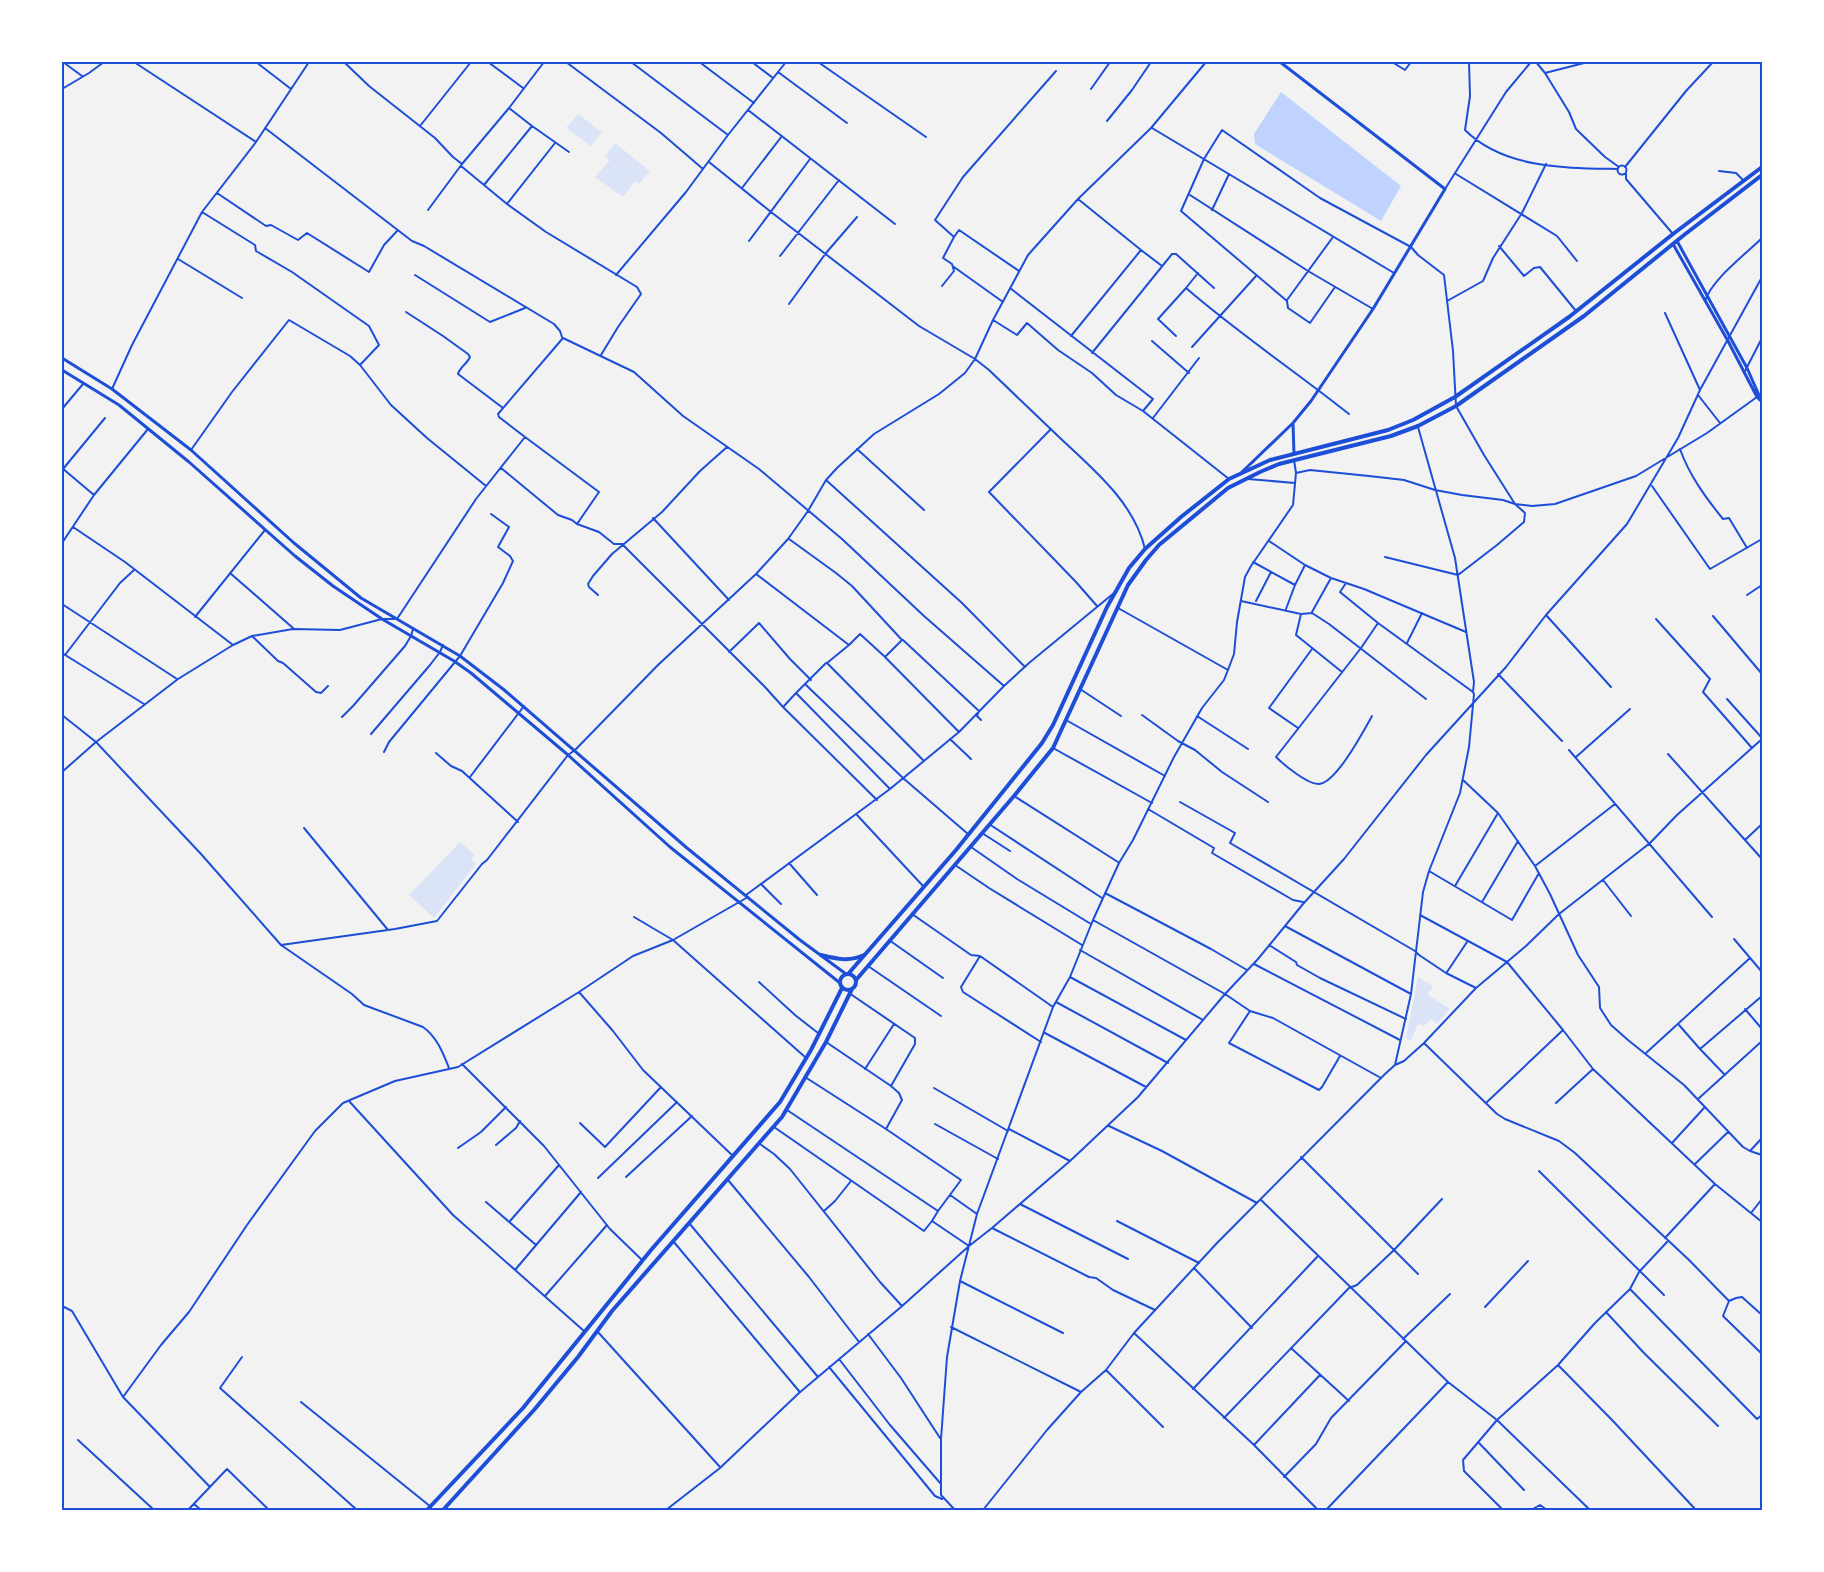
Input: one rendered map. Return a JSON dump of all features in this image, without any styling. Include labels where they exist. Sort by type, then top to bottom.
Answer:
[{"type":"highway","points":[[429,1509],[523,1408],[642,1260],[780,1102],[819,1033],[841,985],[841,977],[847,974],[865,955],[1042,743],[1053,725],[1115,592],[1129,568],[1145,549],[1228,479],[1242,472],[1294,453],[1388,430],[1455,398],[1576,311],[1762,167]]},
{"type":"highway","points":[[443,1510],[534,1410],[612,1311],[760,1144],[787,1110],[826,1042],[856,980],[1053,748],[1128,585],[1159,545],[1228,488],[1246,478],[1279,464],[1391,436],[1418,426],[1456,406],[1584,315],[1762,175]]},
{"type":"highway","points":[[820,955],[853,960],[865,955]]},
{"type":"highway","points":[[847,974],[856,980]]},
{"type":"highway","points":[[841,985],[850,991]]},
{"type":"main road","points":[[1242,472],[1293,423],[1318,389],[1373,309],[1445,189],[1280,62]]},
{"type":"main road","points":[[1677,241],[1707,295],[1744,373],[1762,402]]},
{"type":"main road","points":[[1673,244],[1747,368],[1757,397],[1762,402]]},
{"type":"main road","points":[[62,358],[112,389],[191,450],[294,543],[362,598],[460,656],[524,706],[687,848],[847,974]]},
{"type":"main road","points":[[62,370],[119,405],[333,586],[471,673],[568,755],[670,847],[841,985]]},
{"type":"main road","points":[[1293,423],[1294,460]]},
{"type":"street","points":[[63,62],[82,76]]},
{"type":"street","points":[[62,88],[104,62]]},
{"type":"street","points":[[134,62],[256,142]]},
{"type":"street","points":[[256,62],[291,89]]},
{"type":"street","points":[[112,389],[132,345],[202,212],[256,142],[309,62]]},
{"type":"street","points":[[344,62],[369,87],[435,138],[461,165],[507,204],[555,237],[637,287],[641,294],[601,355]]},
{"type":"street","points":[[420,126],[471,62]]},
{"type":"street","points":[[488,62],[523,88]]},
{"type":"street","points":[[428,210],[544,62]]},
{"type":"street","points":[[566,62],[661,133],[703,169]]},
{"type":"street","points":[[631,62],[728,135]]},
{"type":"street","points":[[752,62],[773,78]]},
{"type":"street","points":[[616,275],[709,162],[786,62]]},
{"type":"street","points":[[818,62],[926,137]]},
{"type":"street","points":[[1091,89],[1110,62]]},
{"type":"street","points":[[1107,120],[1151,62]]},
{"type":"street","points":[[281,945],[437,921],[518,822],[568,755],[658,665],[756,574],[788,539],[826,480],[874,434],[917,409],[954,383],[975,359],[1028,255],[1078,199],[1151,128],[1206,62]]},
{"type":"street","points":[[1392,62],[1405,70],[1411,62]]},
{"type":"street","points":[[1469,62],[1468,93],[1470,96],[1465,129],[1475,139],[1505,156],[1546,164],[1587,168],[1625,167],[1686,91],[1713,62]]},
{"type":"street","points":[[1445,189],[1506,92],[1531,62]]},
{"type":"street","points":[[1536,62],[1569,112],[1576,129],[1619,168],[1620,174],[1626,173]]},
{"type":"street","points":[[1545,73],[1588,62]]},
{"type":"street","points":[[702,64],[754,103]]},
{"type":"street","points":[[954,237],[935,220],[963,177],[1056,71]]},
{"type":"street","points":[[778,72],[847,123]]},
{"type":"street","points":[[509,108],[569,152]]},
{"type":"street","points":[[748,110],[895,224]]},
{"type":"street","points":[[484,185],[532,126]]},
{"type":"street","points":[[265,128],[412,241],[554,324],[561,331],[563,338],[634,372],[683,416],[759,469],[842,539],[924,616],[1004,686]]},
{"type":"street","points":[[1151,128],[1394,273]]},
{"type":"street","points":[[1335,287],[1310,323],[1288,309],[1287,302],[1181,211],[1204,159],[1222,130],[1320,198],[1411,247],[1444,275],[1453,351],[1456,406],[1515,504],[1525,513],[1524,522],[1458,575]]},
{"type":"street","points":[[742,188],[782,136]]},
{"type":"street","points":[[507,204],[555,143]]},
{"type":"street","points":[[749,241],[811,158]]},
{"type":"street","points":[[709,162],[919,326],[975,359],[989,370],[1089,464],[1118,497],[1136,521],[1145,549]]},
{"type":"street","points":[[1447,301],[1483,282],[1500,246],[1522,213],[1546,164]]},
{"type":"street","points":[[1625,167],[1626,179],[1673,234]]},
{"type":"street","points":[[1719,171],[1736,173],[1744,181]]},
{"type":"street","points":[[1455,173],[1557,236],[1577,261]]},
{"type":"street","points":[[1212,210],[1230,174]]},
{"type":"street","points":[[780,256],[839,180]]},
{"type":"street","points":[[217,193],[266,226],[271,225],[298,240],[307,233],[369,272],[384,245],[398,230]]},
{"type":"street","points":[[1189,195],[1308,271],[1373,309]]},
{"type":"street","points":[[1078,199],[1162,266]]},
{"type":"street","points":[[202,212],[255,245],[256,251],[369,326],[379,345],[360,365]]},
{"type":"street","points":[[789,304],[826,253],[857,217]]},
{"type":"street","points":[[1003,302],[944,258],[954,237],[959,230],[1019,271]]},
{"type":"street","points":[[1287,302],[1333,237]]},
{"type":"street","points":[[1705,301],[1721,277],[1762,238]]},
{"type":"street","points":[[1500,246],[1524,276],[1534,268],[1540,267],[1576,311]]},
{"type":"street","points":[[1071,336],[1141,250]]},
{"type":"street","points":[[1092,353],[1172,254],[1176,254],[1214,288]]},
{"type":"street","points":[[178,259],[242,298]]},
{"type":"street","points":[[942,286],[954,271],[952,264]]},
{"type":"street","points":[[1176,336],[1158,319],[1198,273]]},
{"type":"street","points":[[415,275],[490,322],[525,308]]},
{"type":"street","points":[[1192,347],[1256,276]]},
{"type":"street","points":[[666,1510],[720,1468],[799,1393],[1070,1161],[1147,1087],[1351,850],[1426,755],[1527,641],[1545,615],[1627,524],[1678,438],[1700,390],[1762,277]]},
{"type":"street","points":[[1010,288],[1153,399],[1143,411]]},
{"type":"street","points":[[1186,288],[1218,316],[1349,414]]},
{"type":"street","points":[[406,312],[468,354],[470,357],[468,362],[458,374],[504,408]]},
{"type":"street","points":[[1665,314],[1700,390]]},
{"type":"street","points":[[191,450],[232,392],[289,320],[350,356],[360,365],[391,405],[486,486]]},
{"type":"street","points":[[993,320],[1017,335],[1027,323],[1058,350],[1092,373],[1116,394],[1153,418],[1228,479]]},
{"type":"street","points":[[563,338],[498,414],[599,492],[577,524]]},
{"type":"street","points":[[1744,373],[1762,338]]},
{"type":"street","points":[[1152,341],[1189,373]]},
{"type":"street","points":[[1153,418],[1199,358]]},
{"type":"street","points":[[62,409],[83,384]]},
{"type":"street","points":[[1755,390],[1762,387]]},
{"type":"street","points":[[1698,394],[1721,424]]},
{"type":"street","points":[[1296,473],[1310,470],[1404,480],[1435,490],[1540,506],[1567,501],[1636,476],[1721,424],[1757,397]]},
{"type":"street","points":[[94,495],[62,468],[105,418]]},
{"type":"street","points":[[1395,1065],[1411,993],[1420,915],[1429,871],[1457,804],[1463,780],[1474,694],[1458,575],[1418,426]]},
{"type":"street","points":[[62,543],[94,495],[148,429]]},
{"type":"street","points":[[1051,429],[989,492],[1097,606]]},
{"type":"street","points":[[62,772],[96,742],[178,679],[252,636],[293,629],[340,630],[382,619],[397,619],[486,486],[525,437]]},
{"type":"street","points":[[598,596],[588,584],[603,563],[622,544],[662,512],[700,471],[727,447]]},
{"type":"street","points":[[857,449],[924,510]]},
{"type":"street","points":[[1680,449],[1686,464],[1712,505],[1723,519],[1729,518],[1747,548]]},
{"type":"street","points":[[955,1510],[941,1495],[941,1439],[947,1357],[960,1281],[977,1214],[1053,1007],[1070,977],[1102,898],[1182,742],[1197,716],[1224,680],[1234,654],[1245,578],[1293,505],[1296,473],[1294,460]]},
{"type":"street","points":[[501,467],[558,515],[599,532],[614,544],[622,544],[877,800]]},
{"type":"street","points":[[1246,478],[1295,483]]},
{"type":"street","points":[[826,480],[962,603],[1025,667]]},
{"type":"street","points":[[1651,485],[1710,569],[1762,539]]},
{"type":"street","points":[[384,752],[389,742],[456,662],[503,583],[513,561],[498,547],[509,527],[491,514]]},
{"type":"street","points":[[653,518],[729,600]]},
{"type":"street","points":[[73,527],[233,645]]},
{"type":"street","points":[[195,617],[265,529]]},
{"type":"street","points":[[788,539],[852,586],[902,640],[979,711]]},
{"type":"street","points":[[1269,541],[1305,565],[1331,578],[1466,632]]},
{"type":"street","points":[[1385,557],[1458,575]]},
{"type":"street","points":[[1254,562],[1295,585]]},
{"type":"street","points":[[1286,610],[1305,565]]},
{"type":"street","points":[[134,570],[120,583],[63,654],[144,704]]},
{"type":"street","points":[[1256,601],[1271,572]]},
{"type":"street","points":[[230,573],[293,629]]},
{"type":"street","points":[[756,574],[849,645]]},
{"type":"street","points":[[1312,613],[1331,578]]},
{"type":"street","points":[[1346,583],[1340,592],[1378,623],[1473,692]]},
{"type":"street","points":[[1747,595],[1762,585]]},
{"type":"street","points":[[123,1397],[161,1345],[189,1312],[247,1225],[315,1131],[348,1100],[395,1081],[462,1064],[633,956],[673,940],[739,902],[789,862],[877,800],[950,740],[1025,667],[1115,592]]},
{"type":"street","points":[[1241,601],[1301,614],[1312,613],[1426,699]]},
{"type":"street","points":[[62,604],[178,679]]},
{"type":"street","points":[[1117,607],[1228,670]]},
{"type":"street","points":[[1406,644],[1422,613]]},
{"type":"street","points":[[1301,614],[1296,635],[1342,672]]},
{"type":"street","points":[[1545,615],[1611,687]]},
{"type":"street","points":[[1713,616],[1762,674]]},
{"type":"street","points":[[1656,619],[1710,679],[1703,692],[1752,748]]},
{"type":"street","points":[[729,652],[759,623],[811,680]]},
{"type":"street","points":[[1372,716],[1335,775],[1321,784],[1310,782],[1285,766],[1276,757],[1378,623]]},
{"type":"street","points":[[342,717],[405,646],[413,628]]},
{"type":"street","points":[[783,707],[860,634],[959,732]]},
{"type":"street","points":[[252,636],[316,692],[321,693],[328,686]]},
{"type":"street","points":[[885,657],[902,640]]},
{"type":"street","points":[[370,734],[440,652],[443,645]]},
{"type":"street","points":[[1298,728],[1269,708],[1312,649]]},
{"type":"street","points":[[827,663],[924,761]]},
{"type":"street","points":[[1498,674],[1562,741]]},
{"type":"street","points":[[806,685],[903,778],[968,834]]},
{"type":"street","points":[[1080,689],[1121,716]]},
{"type":"street","points":[[796,693],[890,789]]},
{"type":"street","points":[[983,1510],[1047,1430],[1081,1392],[1106,1370],[1155,1310],[1301,1157],[1385,1074],[1424,1043],[1476,988],[1526,946],[1559,914],[1650,843],[1762,738],[1727,699]]},
{"type":"street","points":[[469,778],[524,706]]},
{"type":"street","points":[[1576,757],[1630,709]]},
{"type":"street","points":[[979,711],[977,716],[981,720]]},
{"type":"street","points":[[62,715],[96,742],[201,854],[281,945],[352,994],[364,1005],[429,1031],[443,1052],[449,1068]]},
{"type":"street","points":[[1142,716],[1268,802]]},
{"type":"street","points":[[1197,716],[1248,748]]},
{"type":"street","points":[[1066,720],[1165,776]]},
{"type":"street","points":[[950,740],[971,759]]},
{"type":"street","points":[[1053,748],[1152,803]]},
{"type":"street","points":[[1569,750],[1712,917]]},
{"type":"street","points":[[436,753],[469,778],[518,822]]},
{"type":"street","points":[[1668,754],[1762,859]]},
{"type":"street","points":[[1463,780],[1498,813],[1535,866],[1578,955],[1599,987],[1600,1008],[1611,1025],[1684,1085],[1743,1147],[1762,1155]]},
{"type":"street","points":[[1014,796],[1119,863]]},
{"type":"street","points":[[1180,802],[1235,833],[1230,843],[1415,951],[1446,973],[1476,988]]},
{"type":"street","points":[[1535,866],[1615,804]]},
{"type":"street","points":[[1148,809],[1214,848],[1212,853],[1293,900],[1305,902]]},
{"type":"street","points":[[1455,886],[1498,813]]},
{"type":"street","points":[[857,815],[923,886]]},
{"type":"street","points":[[1744,840],[1762,824]]},
{"type":"street","points":[[989,825],[1102,898]]},
{"type":"street","points":[[304,828],[388,930]]},
{"type":"street","points":[[982,833],[1010,851]]},
{"type":"street","points":[[1482,902],[1518,841]]},
{"type":"street","points":[[971,847],[1017,879],[1225,994],[1250,1011],[1273,1018],[1382,1078]]},
{"type":"street","points":[[789,862],[817,895]]},
{"type":"street","points":[[955,865],[1082,946]]},
{"type":"street","points":[[1429,871],[1512,920],[1539,873]]},
{"type":"street","points":[[1604,880],[1631,916]]},
{"type":"street","points":[[761,884],[781,904]]},
{"type":"street","points":[[1105,893],[1247,970]]},
{"type":"street","points":[[912,914],[971,955],[980,956],[1053,1007]]},
{"type":"street","points":[[1420,915],[1507,962],[1593,1070],[1715,1184],[1762,1222]]},
{"type":"street","points":[[634,917],[673,940],[806,1057]]},
{"type":"street","points":[[1285,926],[1411,993]]},
{"type":"street","points":[[1734,939],[1762,972]]},
{"type":"street","points":[[889,940],[942,978]]},
{"type":"street","points":[[1446,973],[1467,942]]},
{"type":"street","points":[[1269,945],[1320,978],[1406,1019]]},
{"type":"street","points":[[1080,950],[1203,1020]]},
{"type":"street","points":[[980,956],[961,987],[963,992],[1041,1042]]},
{"type":"street","points":[[1645,1054],[1750,958]]},
{"type":"street","points":[[1253,963],[1400,1040]]},
{"type":"street","points":[[868,966],[941,1016]]},
{"type":"street","points":[[1070,977],[1186,1040]]},
{"type":"street","points":[[759,982],[795,1015],[819,1033]]},
{"type":"street","points":[[850,991],[915,1038],[915,1044],[891,1086]]},
{"type":"street","points":[[579,992],[643,1070],[734,1156]]},
{"type":"street","points":[[1700,1049],[1762,996]]},
{"type":"street","points":[[1056,1002],[1168,1063]]},
{"type":"street","points":[[1745,1009],[1762,1029]]},
{"type":"street","points":[[1250,1011],[1229,1043],[1319,1090],[1340,1056]]},
{"type":"street","points":[[1678,1023],[1725,1075]]},
{"type":"street","points":[[865,1069],[894,1024]]},
{"type":"street","points":[[1486,1103],[1563,1030]]},
{"type":"street","points":[[1045,1033],[1147,1087]]},
{"type":"street","points":[[1697,1100],[1762,1041]]},
{"type":"street","points":[[826,1042],[899,1093],[902,1100],[886,1129]]},
{"type":"street","points":[[1424,1043],[1505,1119],[1567,1147],[1689,1260],[1729,1301]]},
{"type":"street","points":[[462,1064],[544,1146],[607,1225],[642,1260]]},
{"type":"street","points":[[1556,1103],[1593,1070]]},
{"type":"street","points":[[774,1127],[924,1231],[961,1180],[805,1077]]},
{"type":"street","points":[[580,1123],[605,1146],[661,1087]]},
{"type":"street","points":[[934,1089],[1070,1161]]},
{"type":"street","points":[[348,1100],[453,1215],[585,1331]]},
{"type":"street","points":[[598,1178],[677,1102]]},
{"type":"street","points":[[458,1148],[481,1132],[506,1107]]},
{"type":"street","points":[[1672,1143],[1704,1108]]},
{"type":"street","points":[[787,1110],[938,1211]]},
{"type":"street","points":[[626,1178],[692,1116]]},
{"type":"street","points":[[496,1145],[516,1128],[520,1121]]},
{"type":"street","points":[[935,1124],[998,1159]]},
{"type":"street","points":[[1109,1126],[1162,1151],[1257,1203]]},
{"type":"street","points":[[1695,1164],[1728,1132]]},
{"type":"street","points":[[1750,1151],[1762,1138]]},
{"type":"street","points":[[760,1144],[783,1161],[902,1306]]},
{"type":"street","points":[[1301,1157],[1418,1274]]},
{"type":"street","points":[[510,1221],[559,1165]]},
{"type":"street","points":[[1539,1171],[1664,1295]]},
{"type":"street","points":[[728,1180],[809,1277],[859,1342]]},
{"type":"street","points":[[824,1211],[851,1180]]},
{"type":"street","points":[[1665,1238],[1715,1184]]},
{"type":"street","points":[[515,1270],[581,1192]]},
{"type":"street","points":[[950,1195],[977,1214]]},
{"type":"street","points":[[1224,1418],[1349,1288],[1357,1285],[1394,1250],[1442,1199]]},
{"type":"street","points":[[1751,1213],[1762,1199]]},
{"type":"street","points":[[1260,1200],[1448,1382],[1497,1420],[1590,1510]]},
{"type":"street","points":[[486,1202],[536,1245]]},
{"type":"street","points":[[1020,1204],[1128,1259]]},
{"type":"street","points":[[932,1221],[969,1246]]},
{"type":"street","points":[[1117,1221],[1199,1263]]},
{"type":"street","points":[[689,1223],[818,1377]]},
{"type":"street","points":[[545,1296],[607,1225]]},
{"type":"street","points":[[992,1228],[1089,1277],[1096,1278],[1113,1290],[1155,1310]]},
{"type":"street","points":[[673,1241],[799,1393]]},
{"type":"street","points":[[1503,1510],[1464,1472],[1463,1460],[1497,1420],[1558,1365],[1630,1289],[1639,1272],[1668,1241]]},
{"type":"street","points":[[1193,1389],[1318,1257]]},
{"type":"street","points":[[1485,1307],[1528,1262]]},
{"type":"street","points":[[1194,1268],[1252,1328]]},
{"type":"street","points":[[960,1281],[1063,1333]]},
{"type":"street","points":[[1630,1289],[1757,1419],[1762,1415]]},
{"type":"street","points":[[1284,1477],[1316,1443],[1331,1418],[1450,1294]]},
{"type":"street","points":[[1762,1315],[1742,1297],[1729,1301],[1723,1316],[1762,1354]]},
{"type":"street","points":[[62,1306],[72,1311],[123,1397],[210,1487]]},
{"type":"street","points":[[1606,1312],[1718,1426]]},
{"type":"street","points":[[951,1327],[1081,1392]]},
{"type":"street","points":[[597,1331],[720,1468]]},
{"type":"street","points":[[868,1334],[901,1378],[941,1439]]},
{"type":"street","points":[[1134,1334],[1254,1445],[1318,1510]]},
{"type":"street","points":[[1291,1348],[1349,1401]]},
{"type":"street","points":[[242,1357],[220,1388],[357,1510]]},
{"type":"street","points":[[839,1359],[890,1425],[941,1484]]},
{"type":"street","points":[[1558,1365],[1696,1510]]},
{"type":"street","points":[[829,1367],[934,1496],[944,1500]]},
{"type":"street","points":[[1106,1370],[1163,1427]]},
{"type":"street","points":[[1254,1445],[1320,1375]]},
{"type":"street","points":[[1326,1510],[1448,1382]]},
{"type":"street","points":[[301,1401],[429,1509]]},
{"type":"street","points":[[78,1440],[154,1510]]},
{"type":"street","points":[[1479,1443],[1524,1490]]},
{"type":"street","points":[[188,1510],[227,1469],[269,1510]]},
{"type":"street","points":[[194,1504],[201,1510]]},
{"type":"street","points":[[1531,1510],[1540,1505],[1547,1510]]},
{"type":"shaded area","points":[[578,114],[602,132],[591,146],[566,128]]},
{"type":"shaded area","points":[[615,143],[650,171],[639,184],[635,181],[623,197],[595,177],[610,160],[605,156]]},
{"type":"shaded area","points":[[460,842],[475,855],[471,860],[476,864],[434,918],[409,895]]},
{"type":"shaded area","points":[[1418,977],[1433,986],[1428,995],[1450,1009],[1437,1024],[1431,1019],[1424,1026],[1418,1024],[1411,1041],[1406,1038]]},
{"type":"water","points":[[1281,92],[1401,186],[1381,221],[1255,144],[1254,134]]}]
